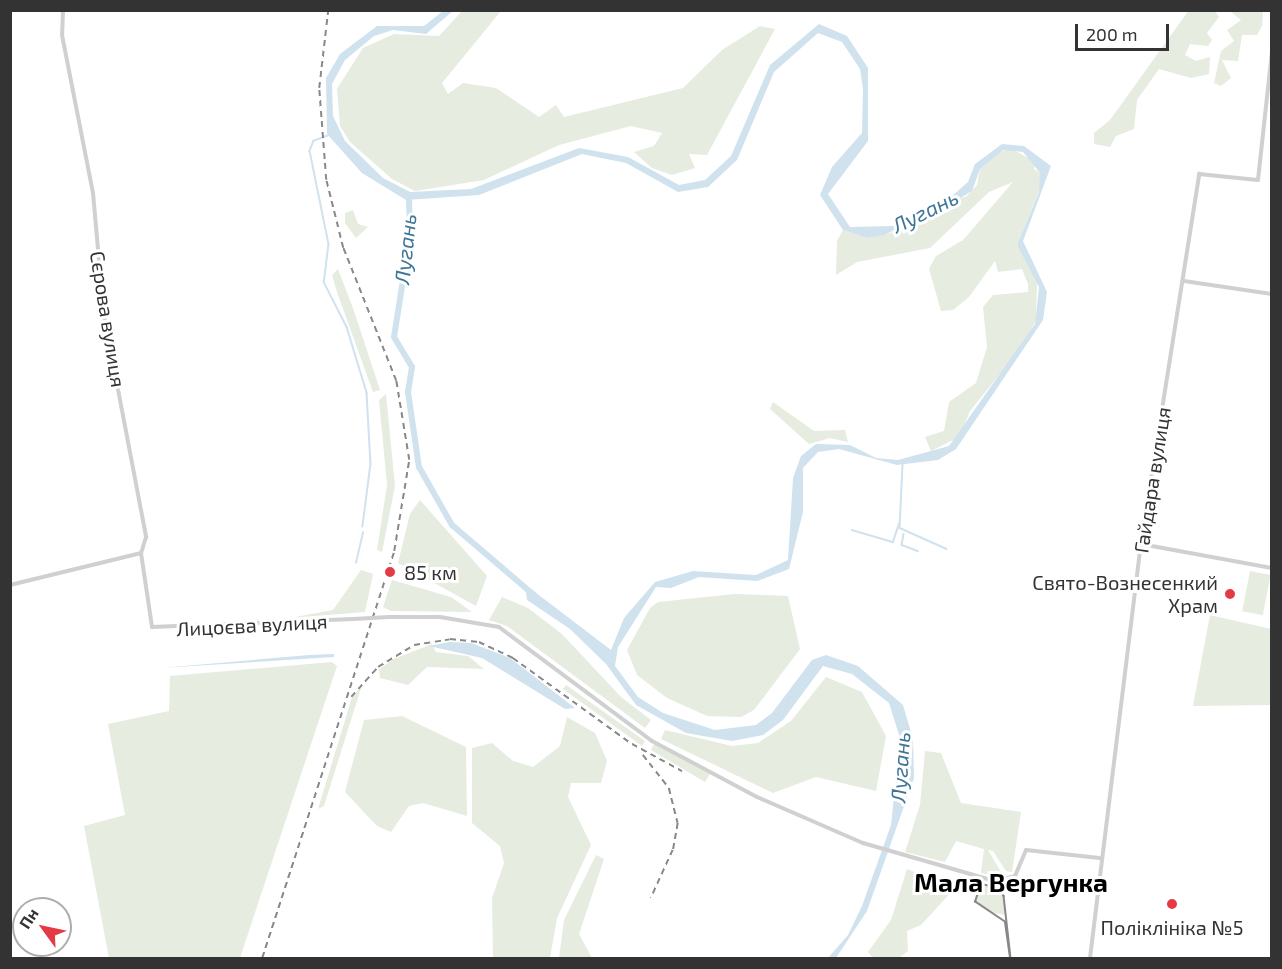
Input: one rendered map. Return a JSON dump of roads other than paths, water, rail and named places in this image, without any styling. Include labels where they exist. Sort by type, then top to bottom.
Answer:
[{"type":"street","name":"Сєрова вулиця","points":[[63,10],[62,35],[93,193],[104,316],[146,537],[141,553],[152,627]]},
{"type":"street","name":"Гайдара вулиця","points":[[1090,958],[1100,858],[1141,544],[1199,174],[1258,180],[1272,52]]},
{"type":"street","points":[[1184,281],[1272,294]]},
{"type":"street","points":[[1141,544],[1272,567]]},
{"type":"street","points":[[10,585],[141,553]]},
{"type":"street","name":"Лицоєва вулиця","points":[[152,627],[431,616],[499,627],[652,741],[757,797],[863,843],[896,854],[1006,880],[1015,876],[1020,855],[1036,849],[1100,858]]},
{"type":"water","points":[[443,11],[453,11],[426,34],[393,30],[374,36],[345,60],[332,84],[333,116],[345,141],[383,178],[410,192],[471,189],[579,148],[628,157],[679,185],[705,180],[731,156],[770,65],[819,24],[847,36],[868,68],[868,141],[828,194],[850,227],[893,226],[952,196],[968,182],[975,164],[1002,144],[1024,146],[1051,166],[1023,241],[1047,292],[1043,320],[956,449],[938,460],[897,465],[839,449],[818,452],[803,468],[803,512],[789,569],[757,581],[699,577],[671,588],[656,587],[618,647],[615,666],[638,697],[663,713],[715,730],[756,725],[772,713],[812,660],[826,655],[858,666],[903,705],[913,739],[914,778],[867,911],[836,958],[828,958],[848,935],[862,906],[891,825],[900,738],[889,703],[852,674],[823,666],[783,720],[763,735],[732,741],[686,733],[636,705],[606,664],[570,629],[527,600],[526,593],[531,589],[611,650],[624,618],[655,582],[693,571],[756,575],[788,560],[793,478],[801,456],[816,444],[850,445],[876,458],[898,460],[949,446],[1035,324],[1039,287],[1017,245],[1039,192],[1040,173],[1023,152],[1003,150],[980,169],[972,191],[957,200],[884,235],[867,238],[843,230],[820,195],[832,167],[862,133],[863,89],[860,69],[842,42],[818,33],[774,72],[737,160],[708,187],[678,192],[626,163],[582,154],[479,195],[406,200],[362,173],[327,134],[326,78],[340,54],[377,26],[424,26]]},
{"type":"water","points":[[449,642],[471,643],[510,658],[575,708],[565,709],[482,658],[429,646]]},
{"type":"water","points":[[334,654],[334,657],[161,668],[309,655]]},
{"type":"waterway","points":[[328,136],[314,141],[310,151],[329,244],[324,282],[347,327],[367,393],[371,464],[363,526]]},
{"type":"waterway","name":"Лугань","points":[[409,196],[410,236],[394,337],[412,367],[408,392],[419,467],[452,525],[534,595]]},
{"type":"waterway","points":[[903,465],[900,528],[947,549]]},
{"type":"waterway","points":[[852,530],[893,542],[899,524]]},
{"type":"waterway","points":[[356,563],[363,533]]},
{"type":"waterway","points":[[904,534],[902,545],[918,551]]},
{"type":"tram line","points":[[1010,958],[1005,922],[975,902],[981,884],[996,887],[1004,896],[1011,958]]},
{"type":"railway","points":[[262,958],[394,551],[409,460],[396,381],[343,248],[326,180],[319,88],[328,10]]},
{"type":"railway","points":[[351,697],[378,667],[414,645],[450,639],[479,642],[513,658],[632,744],[682,771]]},
{"type":"railway","points":[[643,755],[669,788],[678,823],[673,850],[651,898]]},
{"type":"place","name":"85 км","points":[[390,572]]},
{"type":"place","name":"Свято-Вознесенкий Храм","points":[[1230,594]]},
{"type":"place","name":"Поліклініка №5","points":[[1172,904]]},
{"type":"district","name":"Мала Вергунка","points":[[1011,882]]}]
